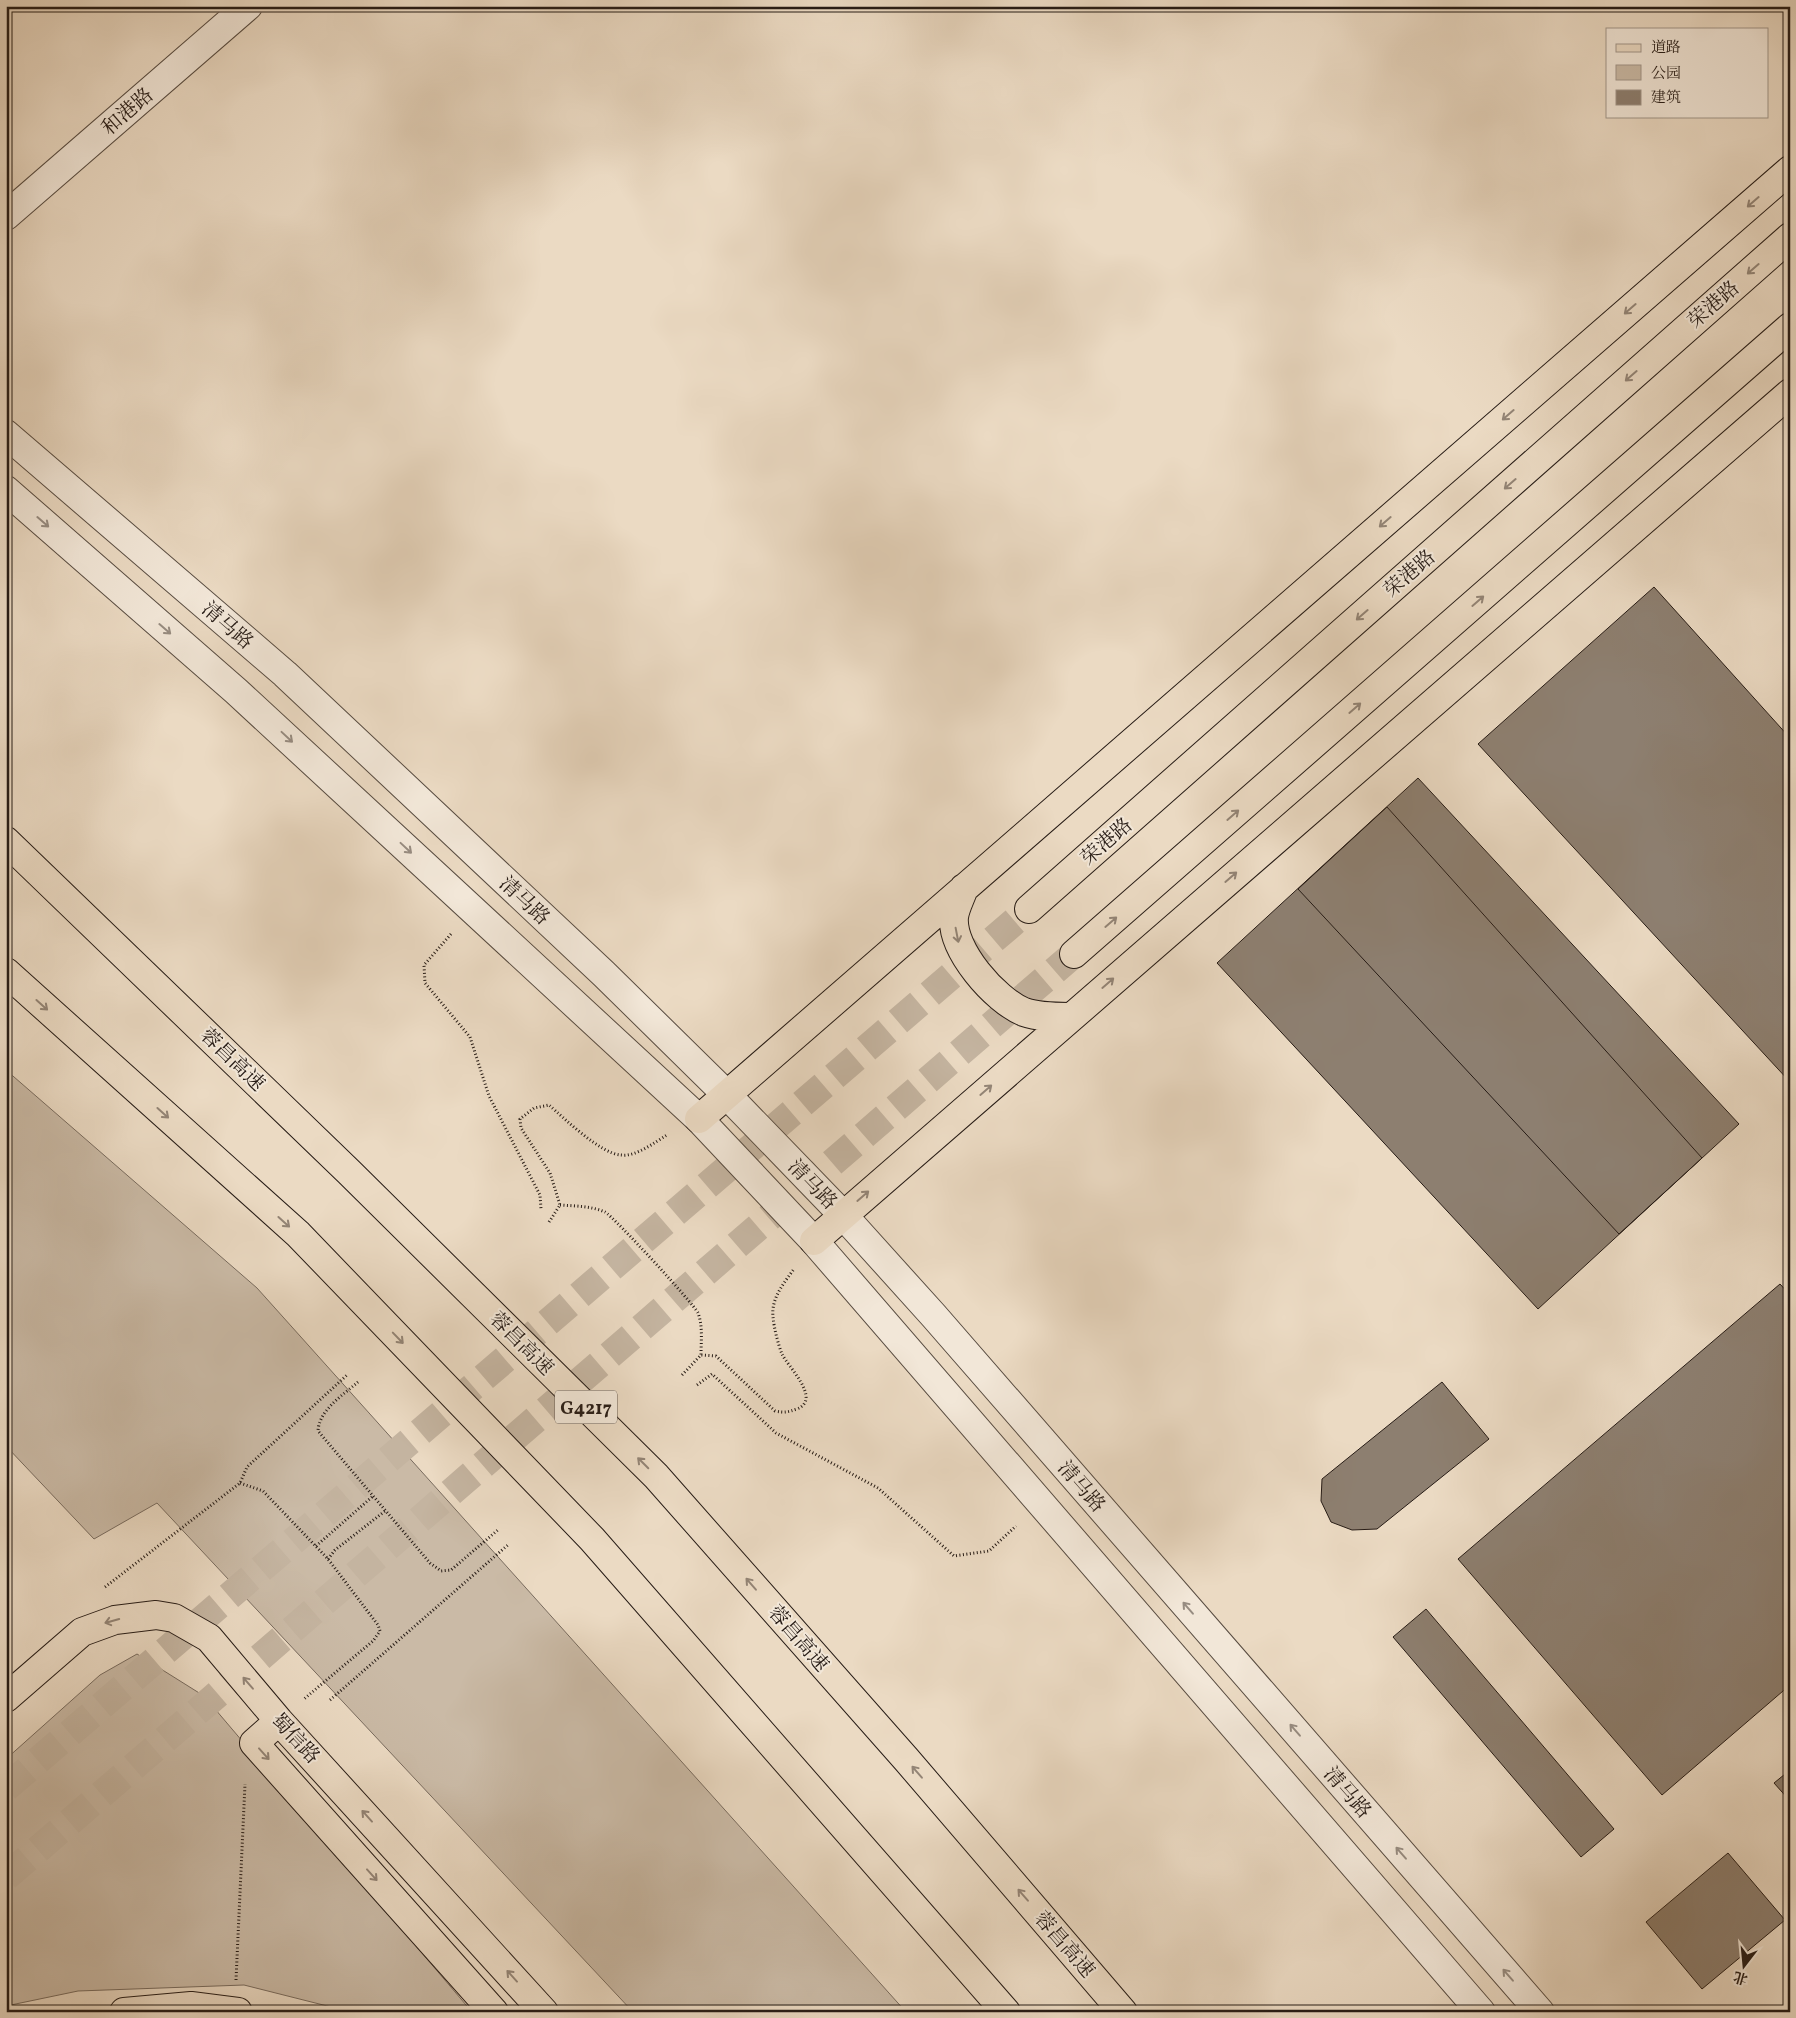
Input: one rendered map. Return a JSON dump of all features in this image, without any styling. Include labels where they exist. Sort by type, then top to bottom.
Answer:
[{"type":"main road","points":[[699,1119],[1790,170]]},
{"type":"main road","name":"荣港路","points":[[1029,909],[1790,237]]},
{"type":"main road","points":[[1074,954],[1790,327]]},
{"type":"main road","points":[[814,1241],[842,1214],[1790,393]]},
{"type":"main road","name":"蓉昌高速","points":[[6,841],[349,1172],[656,1476],[906,1759],[1123,2012]]},
{"type":"main road","points":[[964,888],[954,918],[960,948],[979,973],[997,994],[1024,1012],[1069,1017]]},
{"type":"main road","points":[[6,972],[298,1234],[585,1532],[1006,2012]]},
{"type":"main road","name":"蜀信路","points":[[6,1698],[82,1632],[115,1620],[156,1615],[174,1618],[209,1638],[279,1721],[544,2012]]},
{"type":"main road","points":[[279,1721],[254,1743],[494,2012]]},
{"type":"main road","points":[[124,2012],[191,2006],[237,1999]]},
{"type":"street","name":"和港路","points":[[6,216],[248,6]]},
{"type":"street","name":"清马路","points":[[6,434],[285,674],[604,974],[842,1214],[1540,2012]]},
{"type":"street","name":"清马路","points":[[6,490],[236,691],[699,1119],[814,1241],[1482,2012]]},
{"type":"path","points":[[472,909],[424,965],[425,983],[470,1037],[488,1096],[540,1195],[541,1210]]},
{"type":"path","points":[[550,1222],[560,1205],[550,1173],[521,1128],[520,1119],[534,1108],[549,1105],[594,1143],[621,1156],[637,1152],[699,1119]]},
{"type":"path","points":[[560,1205],[588,1207],[606,1213],[650,1258],[697,1312],[702,1327],[701,1355],[682,1375]]},
{"type":"path","points":[[701,1355],[716,1356],[775,1411],[786,1413],[802,1407],[806,1400],[804,1387],[782,1354],[773,1315],[777,1293],[814,1241]]},
{"type":"path","points":[[82,1632],[102,1590],[240,1482],[247,1466],[347,1374]]},
{"type":"path","points":[[696,1385],[712,1374],[776,1433],[878,1488],[954,1556],[989,1551],[1041,1504]]},
{"type":"path","points":[[358,1382],[324,1412],[318,1422],[318,1431],[372,1498],[430,1564],[441,1571],[451,1570],[499,1529]]},
{"type":"path","points":[[240,1482],[263,1491],[316,1546],[378,1625],[380,1631],[373,1641],[279,1721]]},
{"type":"path","points":[[316,1546],[372,1498]]},
{"type":"path","points":[[328,1559],[335,1550],[385,1511]]},
{"type":"path","points":[[330,1700],[509,1544]]},
{"type":"path","points":[[237,1999],[245,1778]]},
{"type":"green space","points":[[6,1070],[257,1288],[906,2012],[633,2012],[157,1503],[94,1539],[6,1446]]},
{"type":"green space","points":[[137,1654],[204,1696],[472,2012],[351,2012],[244,1985],[78,1991],[6,2006],[6,1759],[100,1675]]},
{"type":"building","points":[[1654,587],[1790,738],[1790,1082],[1478,744]]},
{"type":"building","points":[[1418,778],[1739,1124],[1538,1309],[1217,963]]},
{"type":"building","points":[[1387,807],[1702,1158],[1619,1234],[1298,889]]},
{"type":"building","points":[[1780,1284],[1790,1295],[1790,1685],[1662,1795],[1458,1559]]},
{"type":"building","points":[[1442,1382],[1489,1439],[1377,1529],[1352,1530],[1331,1522],[1321,1501],[1322,1479]]},
{"type":"building","points":[[1426,1609],[1614,1829],[1581,1857],[1393,1637]]},
{"type":"building","points":[[1790,1770],[1790,1801],[1774,1783]]},
{"type":"building","points":[[1728,1853],[1785,1920],[1702,1989],[1646,1922]]},
{"type":"tunnel","points":[[6,1788],[1029,909]]},
{"type":"tunnel","points":[[6,1877],[1074,954]]}]
